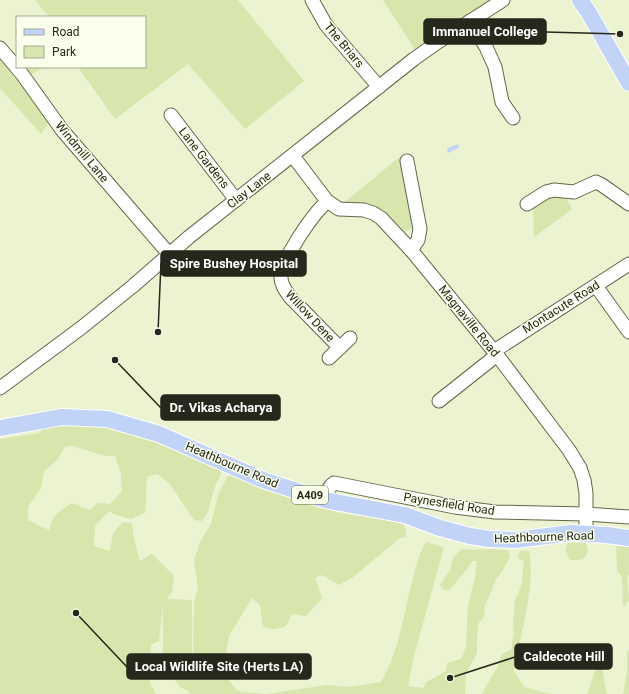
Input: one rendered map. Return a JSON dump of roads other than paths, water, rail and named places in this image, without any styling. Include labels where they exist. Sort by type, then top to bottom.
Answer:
[{"type":"main road","points":[[580,0],[629,83]]},
{"type":"main road","name":"Heathbourne Road","points":[[0,428],[62,416],[107,419],[159,434],[263,480],[325,500],[405,515],[470,536],[490,539],[515,540],[571,533],[629,538]]},
{"type":"street","name":"The Briars","points":[[312,0],[326,25],[379,87]]},
{"type":"street","name":"Clay Lane","points":[[0,388],[81,328],[133,286],[169,254],[379,87],[438,42],[503,0]]},
{"type":"street","points":[[470,21],[486,47],[495,67],[502,102],[513,118]]},
{"type":"street","name":"Windmill Lane","points":[[0,48],[16,67]]},
{"type":"street","name":"Windmill Lane","points":[[17,68],[62,130],[169,254]]},
{"type":"street","name":"Lane Gardens","points":[[171,115],[236,200]]},
{"type":"street","name":"Magnaville Road","points":[[293,156],[327,201],[339,209],[357,209],[373,213],[381,218],[411,250],[495,353],[569,450],[580,468],[586,493],[586,534]]},
{"type":"street","points":[[407,161],[420,229],[418,240],[411,250]]},
{"type":"street","points":[[527,204],[546,192],[554,190],[574,192],[596,182],[602,184],[629,204]]},
{"type":"street","name":"Willow Dene","points":[[327,201],[304,227],[283,267],[281,279],[290,297],[340,348]]},
{"type":"street","name":"Montacute Road","points":[[439,401],[495,353],[629,264]]},
{"type":"street","points":[[596,286],[629,332]]},
{"type":"street","name":"Willow Dene","points":[[329,358],[350,338]]},
{"type":"street","name":"Paynesfield Road","points":[[325,500],[327,491],[334,483],[455,507],[495,512],[586,514]]},
{"type":"street","points":[[586,514],[629,517]]},
{"type":"water","points":[[458,144],[459,148],[448,153],[447,148]]},
{"type":"place","name":"Immanuel College","points":[[620,34]]},
{"type":"place","name":"Spire Bushey Hospital","points":[[158,332]]},
{"type":"place","name":"Dr. Vikas Acharya","points":[[115,360]]},
{"type":"place","name":"Local Wildlife Site (Herts LA)","points":[[76,613]]},
{"type":"place","name":"Caldecote Hill","points":[[450,678]]}]
